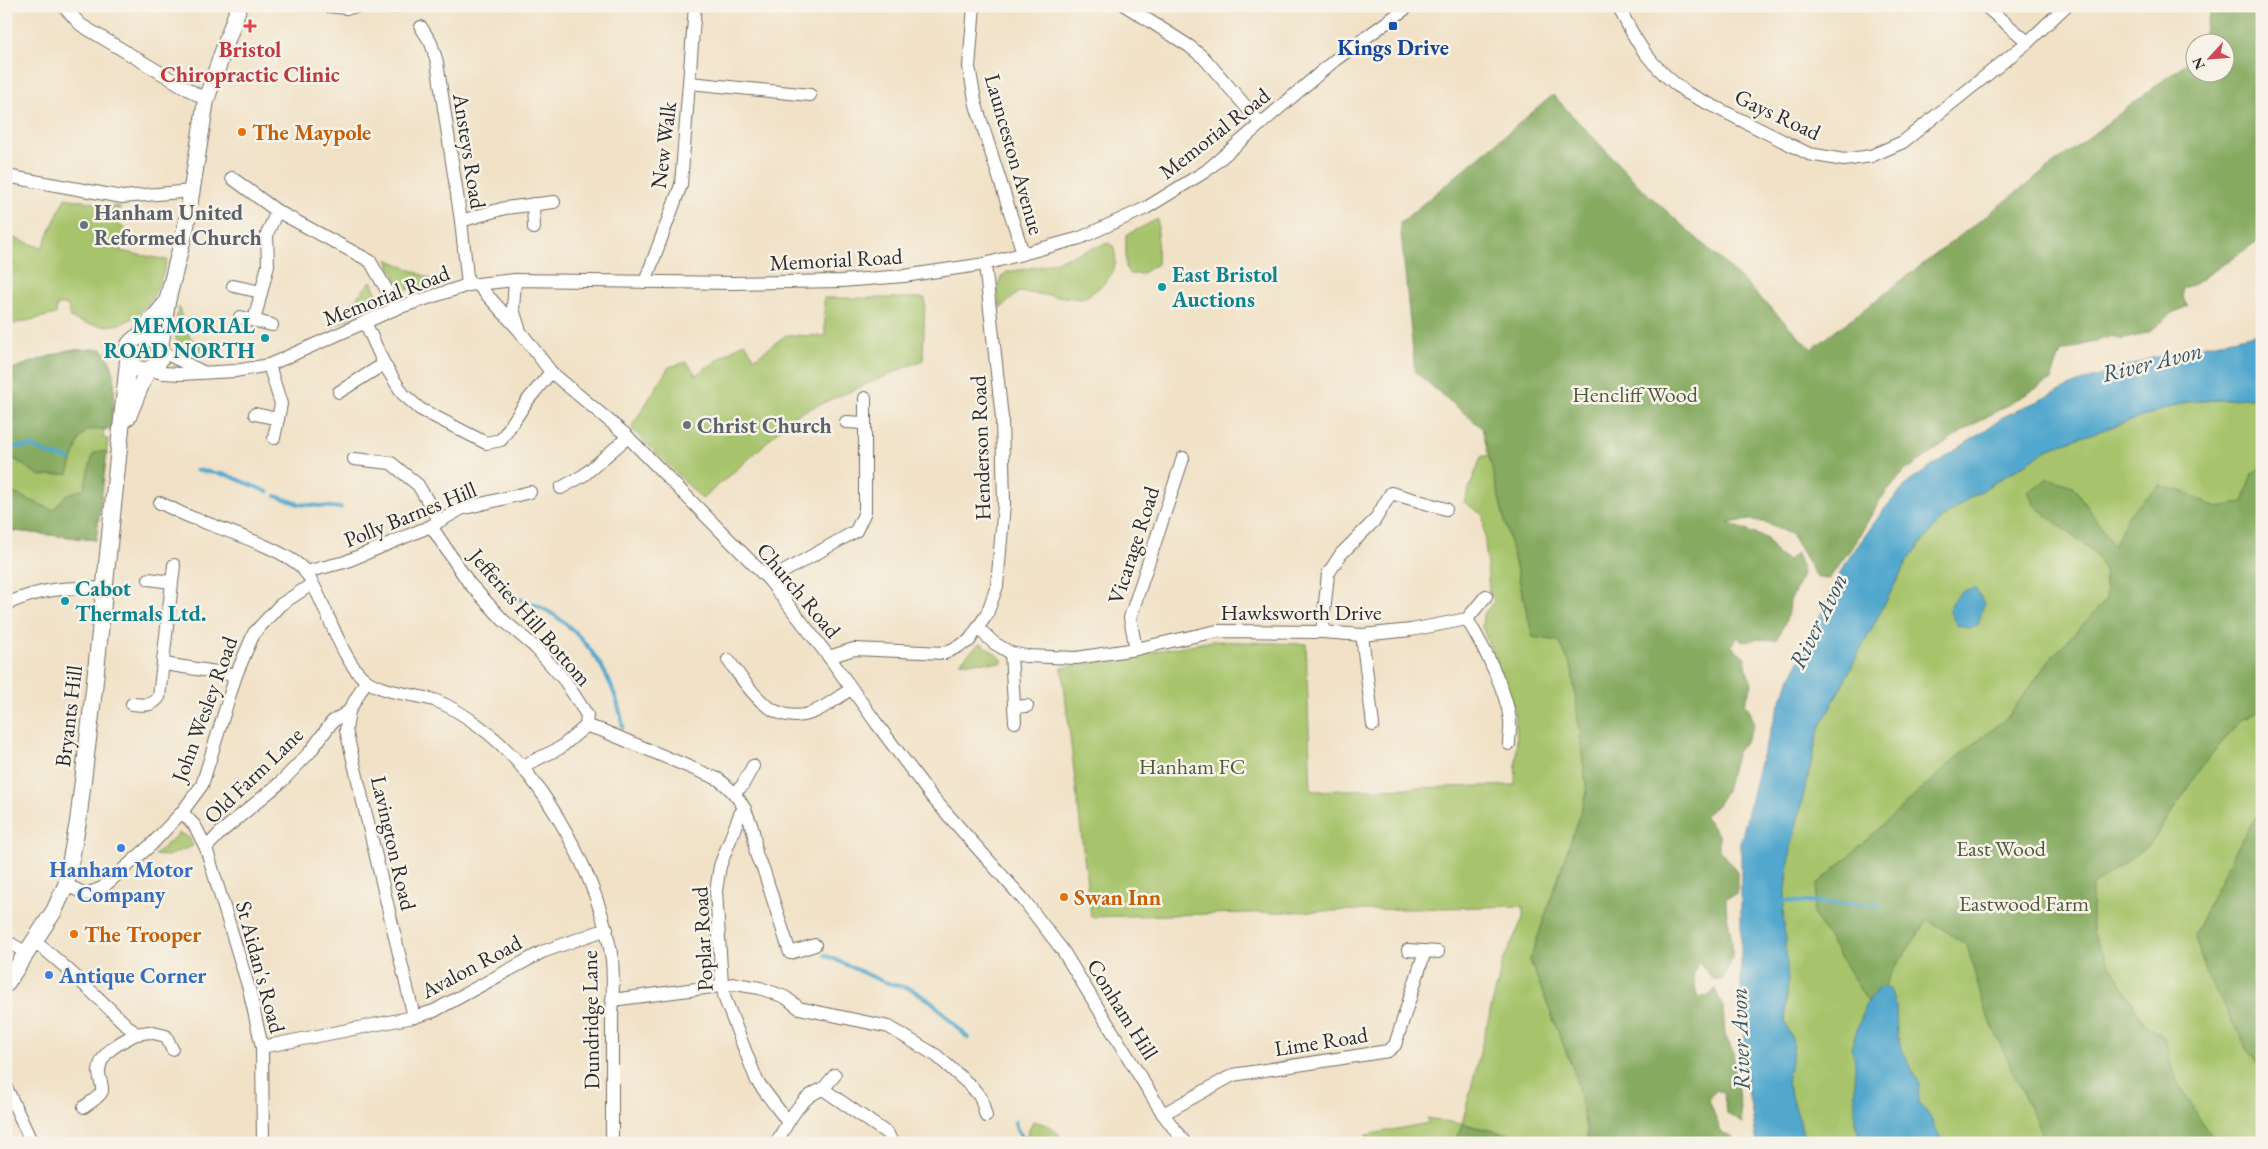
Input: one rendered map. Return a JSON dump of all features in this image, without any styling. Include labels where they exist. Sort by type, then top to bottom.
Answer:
[{"type":"main road","points":[[167,302],[127,349],[128,360],[136,368],[148,370],[157,364],[161,349],[167,302],[186,226],[206,100],[237,7]]},
{"type":"main road","points":[[138,337],[149,336],[158,343],[161,349]]},
{"type":"main road","name":"Bryants Hill","points":[[6,984],[58,905],[66,885],[78,822],[105,590],[128,360]]},
{"type":"main road","name":"Bryants Hill","points":[[121,436],[148,370]]},
{"type":"street","points":[[63,6],[81,25],[206,100]]},
{"type":"street","points":[[327,6],[347,8],[359,6]]},
{"type":"street","name":"New Walk","points":[[645,282],[679,194],[690,83],[695,6]]},
{"type":"street","name":"Launceston Avenue","points":[[974,6],[969,68],[976,105],[1023,253]]},
{"type":"street","points":[[1126,6],[1189,46],[1204,58],[1261,124]]},
{"type":"street","name":"Memorial Road","points":[[148,370],[180,374],[235,371],[269,365],[396,308],[473,285],[515,280],[645,282],[841,281],[904,276],[985,264],[1080,238],[1146,208],[1206,171],[1392,11],[1408,6]]},
{"type":"street","name":"Gays Road","points":[[1618,6],[1644,54],[1670,81],[1687,92],[1809,154],[1844,160],[1871,156],[1903,142],[2028,42],[2066,6]]},
{"type":"street","points":[[1986,6],[2028,42]]},
{"type":"street","name":"Ansteys Road","points":[[421,27],[435,52],[461,221],[473,285]]},
{"type":"street","points":[[690,83],[810,95]]},
{"type":"street","points":[[6,176],[122,196],[192,192]]},
{"type":"street","points":[[232,178],[277,211],[370,261],[396,308]]},
{"type":"street","points":[[461,221],[505,208],[554,202]]},
{"type":"street","points":[[533,204],[534,228]]},
{"type":"street","points":[[254,321],[268,265],[267,234],[277,211]]},
{"type":"street","name":"Henderson Road","points":[[979,629],[987,614],[997,586],[1004,504],[1002,418],[985,264]]},
{"type":"street","name":"Church Road","points":[[515,280],[513,309],[519,330]]},
{"type":"street","name":"Church Road","points":[[473,285],[519,330],[551,372],[628,437],[769,580],[829,656],[851,689],[932,797],[1023,899]]},
{"type":"street","points":[[233,286],[261,292]]},
{"type":"street","points":[[240,317],[272,326]]},
{"type":"street","points":[[365,322],[384,364],[403,394],[420,409],[486,443],[502,440],[527,401],[551,372]]},
{"type":"street","name":"Memorial Road","points":[[161,349],[203,372]]},
{"type":"street","points":[[339,392],[384,364]]},
{"type":"street","points":[[269,365],[281,404],[274,438]]},
{"type":"street","points":[[769,580],[856,531],[860,524],[865,512],[865,398]]},
{"type":"street","points":[[254,414],[278,419]]},
{"type":"street","points":[[846,422],[865,423]]},
{"type":"street","points":[[561,488],[584,475],[628,437]]},
{"type":"street","name":"Vicarage Road","points":[[1136,649],[1130,618],[1183,458]]},
{"type":"street","name":"Jefferies Hill Bottom","points":[[354,459],[391,463],[418,485],[435,523],[469,583],[503,620],[536,648],[565,681],[587,716],[586,726]]},
{"type":"street","name":"Polly Barnes Hill","points":[[305,572],[345,562],[435,523],[461,509],[530,492]]},
{"type":"street","points":[[1322,632],[1328,574],[1341,554],[1375,520],[1391,493],[1446,509]]},
{"type":"street","points":[[178,512],[183,500]]},
{"type":"street","points":[[160,503],[277,552],[297,563],[312,584],[349,660],[366,681]]},
{"type":"street","points":[[132,704],[148,705],[155,703],[159,697],[174,565]]},
{"type":"street","points":[[148,579],[172,582]]},
{"type":"street","name":"John Wesley Road","points":[[66,885],[86,894],[102,888],[152,844],[182,812],[202,785],[236,675],[254,633],[280,605],[312,584]]},
{"type":"street","points":[[6,604],[30,594],[48,590],[83,588],[105,590]]},
{"type":"street","points":[[1486,596],[1467,618],[1482,644],[1506,704],[1510,722],[1509,744]]},
{"type":"street","name":"Hawksworth Drive","points":[[1136,649],[1217,631],[1322,632],[1362,635],[1411,630],[1467,618]]},
{"type":"street","points":[[829,656],[854,650],[946,654],[969,641],[979,629],[994,643],[1011,653],[1026,656],[1076,658],[1136,649]]},
{"type":"street","points":[[1362,635],[1372,725]]},
{"type":"street","points":[[1011,653],[1015,722]]},
{"type":"street","points":[[728,660],[760,701],[785,715],[808,714],[851,689]]},
{"type":"street","points":[[164,664],[236,675]]},
{"type":"street","name":"Lavington Road","points":[[366,681],[349,711],[346,730],[414,1017]]},
{"type":"street","name":"Dundridge Lane","points":[[366,681],[387,689],[437,701],[479,726],[523,766],[551,804],[592,885],[607,929],[612,962],[612,1143]]},
{"type":"street","points":[[1014,707],[1028,706]]},
{"type":"street","name":"Old Farm Lane","points":[[206,848],[221,832],[281,782],[310,752],[332,722],[349,711]]},
{"type":"street","points":[[523,766],[560,748],[586,726],[601,730],[718,779],[735,792],[745,809],[753,832],[756,858],[763,868],[790,953],[816,944]]},
{"type":"street","points":[[735,792],[742,786],[753,766]]},
{"type":"street","name":"Poplar Road","points":[[745,809],[740,814],[720,866],[716,891],[722,984],[725,999],[757,1081],[787,1121]]},
{"type":"street","name":"St Aidan's Road","points":[[182,812],[195,826],[206,848],[248,989],[262,1047],[263,1143]]},
{"type":"street","name":"Conham Hill","points":[[1023,899],[1075,968],[1163,1114],[1185,1143]]},
{"type":"street","name":"Avalon Road","points":[[262,1047],[414,1017],[434,1011],[542,952],[607,929]]},
{"type":"street","points":[[6,941],[30,947],[63,963],[87,989],[136,1034]]},
{"type":"street","name":"Lime Road","points":[[1163,1114],[1233,1075],[1388,1051],[1395,1045],[1431,952],[1408,950]]},
{"type":"street","points":[[612,1000],[722,984],[735,984],[760,988],[785,997],[798,1008],[889,1027],[937,1056],[972,1087],[981,1098],[986,1116]]},
{"type":"street","points":[[84,1107],[100,1094],[102,1089],[99,1069],[103,1057],[118,1044],[136,1034],[149,1032],[166,1036],[172,1049]]},
{"type":"street","points":[[776,1143],[787,1121],[813,1093],[823,1090],[835,1075]]},
{"type":"street","points":[[6,1087],[32,1143]]},
{"type":"street","points":[[823,1090],[888,1134],[892,1143]]},
{"type":"green space","name":"Hencliff Wood","points":[[2213,6],[2262,6],[2262,238],[2193,285],[2183,288],[2182,296],[2188,306],[2173,313],[2149,332],[2122,340],[2112,336],[2061,352],[2051,380],[1969,427],[1905,471],[1880,500],[1857,540],[1829,579],[1816,576],[1792,535],[1768,523],[1750,520],[1728,523],[1766,538],[1778,555],[1788,560],[1797,553],[1803,570],[1790,601],[1786,621],[1776,640],[1757,639],[1744,641],[1738,637],[1731,646],[1745,657],[1747,671],[1752,684],[1745,703],[1754,724],[1749,737],[1737,752],[1726,791],[1717,805],[1704,816],[1719,835],[1719,850],[1737,871],[1737,894],[1726,898],[1732,942],[1732,957],[1723,979],[1715,981],[1698,961],[1693,977],[1697,996],[1708,997],[1715,989],[1723,1007],[1725,1035],[1733,1052],[1742,1123],[1726,1113],[1724,1093],[1716,1090],[1709,1100],[1722,1134],[1731,1136],[1735,1143],[1589,1143],[1576,1077],[1530,960],[1587,793],[1572,669],[1559,641],[1533,637],[1482,428],[1415,372],[1400,223],[1553,95],[1640,187],[1734,272],[1812,349],[2186,63],[2186,82],[2236,82],[2236,32],[2204,32]]},
{"type":"green space","points":[[65,198],[120,207],[118,224],[125,229],[120,251],[167,260],[154,295],[134,317],[122,323],[107,326],[90,324],[70,318],[68,305],[57,305],[56,314],[9,325],[6,320],[6,235],[42,248]]},
{"type":"green space","points":[[1158,219],[1157,264],[1141,274],[1129,274],[1126,267],[1126,235]]},
{"type":"green space","points":[[1108,243],[1113,246],[1115,256],[1113,271],[1103,284],[1082,299],[1019,292],[1000,309],[997,287],[1002,276],[1007,272],[1042,266]]},
{"type":"green space","points":[[387,259],[438,282],[405,290],[401,289]]},
{"type":"green space","points":[[371,281],[378,297],[377,305],[332,326]]},
{"type":"green space","points":[[824,298],[925,298],[923,360],[795,415],[751,457],[702,499],[633,430],[632,426],[669,367],[687,362],[696,375],[744,342],[755,358],[786,335],[825,336]]},
{"type":"green space","points":[[179,307],[189,335],[202,345],[198,358],[183,351],[176,338],[175,331]]},
{"type":"green space","points":[[144,342],[154,349],[155,353],[148,363],[144,364],[134,357],[133,353],[140,343]]},
{"type":"green space","points":[[102,349],[112,367],[114,398],[110,429],[104,429],[103,438],[108,439],[96,540],[6,530],[6,371],[68,350]]},
{"type":"green space","points":[[102,349],[112,367],[114,377],[114,398],[110,429],[87,430],[79,440],[68,474],[40,476],[16,460],[6,457],[6,371],[68,350]]},
{"type":"green space","name":"Eastwood Farm","points":[[2262,397],[2262,1143],[1806,1143],[1787,1083],[1783,912],[1791,848],[1819,729],[1907,561],[1940,520],[1968,499],[2052,447],[2186,402]]},
{"type":"green space","points":[[100,451],[107,452],[96,540],[6,530],[6,490],[53,510],[66,495],[84,489],[93,454]]},
{"type":"green space","name":"Hanham FC","points":[[1489,455],[1533,637],[1559,641],[1572,669],[1587,793],[1530,960],[1576,1077],[1589,1143],[1528,1143],[1516,1136],[1463,1124],[1456,1143],[1365,1143],[1366,1135],[1428,1123],[1427,1118],[1462,1124],[1503,961],[1523,918],[1523,906],[1091,917],[1062,668],[1212,641],[1306,644],[1311,791],[1515,785],[1517,732],[1513,705],[1482,627],[1483,615],[1494,601],[1489,592],[1483,515],[1464,502],[1481,457]]},
{"type":"green space","name":"East Wood","points":[[2262,466],[2262,710],[2241,720],[2202,766],[2152,842],[2092,887],[2092,933],[2144,1023],[2165,1038],[2173,1073],[2214,1143],[2046,1143],[1985,1011],[1967,945],[1928,920],[1890,975],[1874,1012],[1813,913],[1818,884],[1957,757],[2007,718],[2050,659],[2106,600],[2104,570],[2096,554],[2035,506],[2028,492],[2048,478],[2073,486],[2114,546],[2128,515],[2160,485],[2187,493],[2215,507],[2243,503],[2251,475]]},
{"type":"green space","points":[[979,644],[982,644],[1002,659],[1002,663],[960,662]]},
{"type":"green space","points":[[2262,808],[2262,1068],[2245,1045],[2207,975],[2194,935],[2237,846]]},
{"type":"green space","points":[[179,833],[189,837],[193,846],[167,856],[155,855]]},
{"type":"green space","points":[[1033,1121],[1048,1125],[1068,1143],[1023,1143]]},
{"type":"green space","points":[[1462,1124],[1516,1136],[1528,1143],[1456,1143]]},
{"type":"water","name":"River Avon","points":[[2262,332],[2262,397],[2186,402],[2052,447],[1968,499],[1940,520],[1907,561],[1819,729],[1791,848],[1783,912],[1788,981],[1785,1021],[1794,1045],[1787,1083],[1806,1143],[1757,1143],[1747,1084],[1741,982],[1741,841],[1760,762],[1781,699],[1844,565],[1885,508],[1909,482],[2007,415],[2075,384],[2152,358]]},
{"type":"water","points":[[1975,588],[1984,603],[1978,625],[1969,628],[1956,624],[1949,610],[1955,598],[1965,590]]},
{"type":"water","points":[[1879,987],[1890,989],[1896,1007],[1897,1035],[1919,1083],[1918,1102],[1929,1115],[1943,1143],[1863,1143],[1855,1124],[1855,1061],[1851,1048],[1865,1006]]},
{"type":"waterway","points":[[6,445],[16,447],[31,446],[51,455],[70,459]]},
{"type":"waterway","points":[[196,470],[227,475],[268,492]]},
{"type":"waterway","points":[[276,496],[299,504],[341,508]]},
{"type":"waterway","points":[[516,598],[556,616],[573,630],[588,647],[611,685],[623,727]]},
{"type":"waterway","points":[[1781,901],[1879,905]]},
{"type":"waterway","points":[[825,955],[884,982],[911,989],[932,1002],[968,1038]]},
{"type":"waterway","points":[[1015,1122],[1017,1130],[1027,1143]]},
{"type":"place","name":"Bristol Chiropractic Clinic","points":[[250,26]]},
{"type":"place","name":"Kings Drive","points":[[1393,26]]},
{"type":"place","name":"The Maypole","points":[[242,132]]},
{"type":"place","name":"Hanham United Reformed Church","points":[[84,225]]},
{"type":"place","name":"East Bristol Auctions","points":[[1162,287]]},
{"type":"place","name":"MEMORIAL ROAD NORTH","points":[[265,338]]},
{"type":"place","name":"Christ Church","points":[[687,425]]},
{"type":"place","name":"Cabot Thermals Ltd.","points":[[65,601]]},
{"type":"place","name":"Hanham Motor Company","points":[[121,848]]},
{"type":"place","name":"Swan Inn","points":[[1064,897]]},
{"type":"place","name":"The Trooper","points":[[74,934]]},
{"type":"place","name":"Antique Corner","points":[[49,975]]}]
